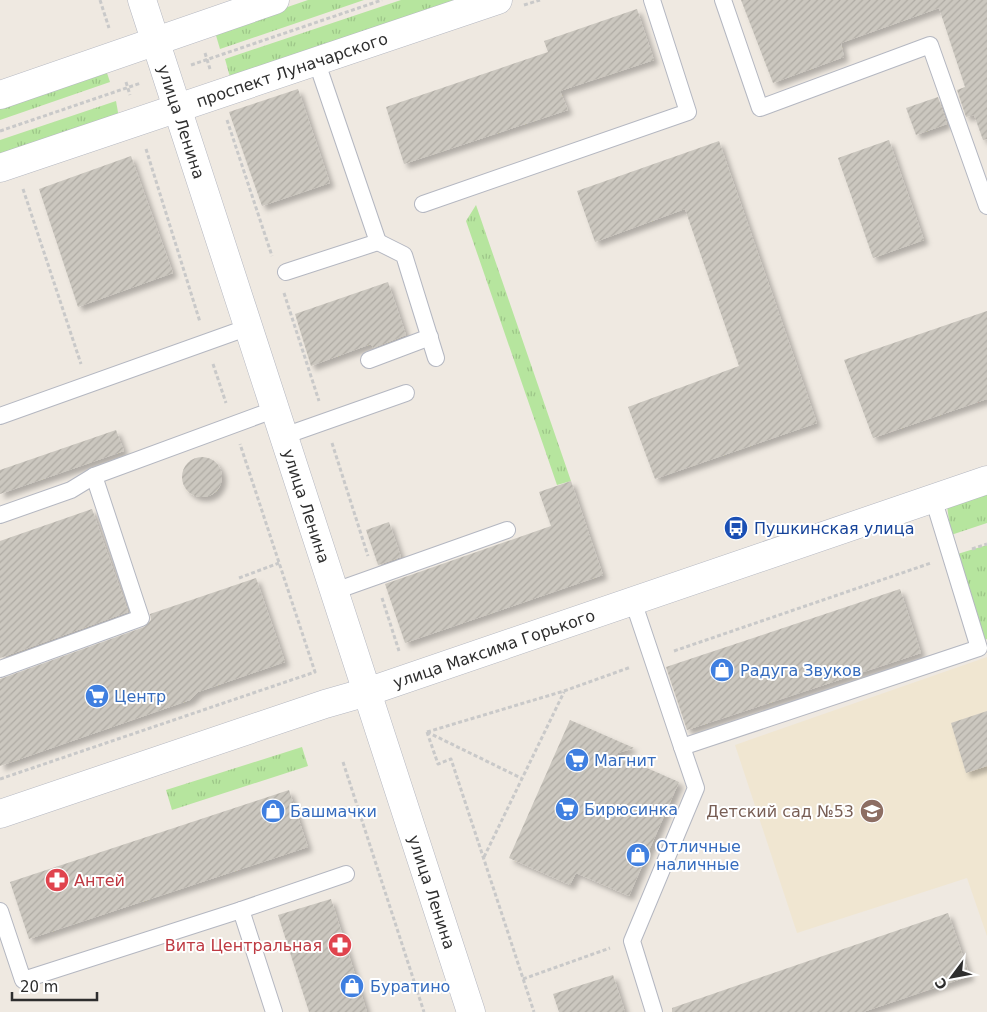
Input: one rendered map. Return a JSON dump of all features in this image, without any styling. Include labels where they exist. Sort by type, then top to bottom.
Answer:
[{"type":"street","name":"улица Ленина","points":[[142,0],[471,1012]]},
{"type":"street","points":[[0,95],[275,0]]},
{"type":"street","name":"проспект Луначарского","points":[[10,175],[137,120],[498,0]]},
{"type":"street","name":"улица Максима Горького","points":[[0,814],[325,704],[366,692],[987,480]]},
{"type":"lane","points":[[422,204],[688,112],[652,0]]},
{"type":"lane","points":[[723,0],[760,108],[930,45],[987,206]]},
{"type":"lane","points":[[316,60],[378,242]]},
{"type":"lane","points":[[280,267],[378,242],[404,255],[436,358]]},
{"type":"lane","points":[[0,416],[249,327]]},
{"type":"lane","points":[[369,360],[430,337]]},
{"type":"lane","points":[[284,436],[406,393]]},
{"type":"lane","points":[[0,515],[71,490],[94,476],[276,408]]},
{"type":"lane","points":[[0,669],[141,618],[94,476]]},
{"type":"lane","points":[[682,747],[979,648],[933,498]]},
{"type":"lane","points":[[335,592],[507,530]]},
{"type":"lane","points":[[632,601],[696,788],[632,941],[654,1012]]},
{"type":"lane","points":[[0,911],[23,980],[346,874]]},
{"type":"lane","points":[[240,910],[274,1012]]},
{"type":"path","points":[[207,59],[280,267]]},
{"type":"path","points":[[0,779],[315,672],[206,343],[128,87]]},
{"type":"path","points":[[10,175],[88,386]]},
{"type":"path","points":[[283,290],[397,644]]},
{"type":"path","points":[[427,732],[564,691],[651,659],[987,544]]},
{"type":"path","points":[[239,578],[279,563]]},
{"type":"path","points":[[483,858],[564,691]]},
{"type":"path","points":[[427,732],[521,778]]},
{"type":"path","points":[[427,732],[438,764],[451,759],[534,1012]]},
{"type":"path","points":[[343,762],[424,1012]]},
{"type":"path","points":[[523,978],[632,941]]},
{"type":"shaded area","name":"Детский сад №53","points":[[987,657],[987,936],[967,878],[797,933],[735,745]]},
{"type":"green space","points":[[308,0],[364,0],[220,49],[215,32]]},
{"type":"green space","points":[[401,0],[464,0],[230,77],[225,59]]},
{"type":"green space","points":[[106,70],[110,82],[0,120],[0,106]]},
{"type":"green space","points":[[116,101],[119,118],[0,159],[0,140]]},
{"type":"green space","points":[[476,205],[571,481],[557,485],[466,221]]},
{"type":"green space","points":[[987,494],[987,523],[951,535],[947,506]]},
{"type":"green space","points":[[987,545],[987,639],[982,641],[951,556]]},
{"type":"green space","points":[[302,747],[308,766],[172,810],[166,790]]},
{"type":"building","points":[[741,0],[987,0],[987,139],[983,140],[974,115],[966,117],[957,90],[965,87],[939,8],[841,43],[844,57],[773,83]]},
{"type":"building","points":[[637,9],[654,60],[560,91],[568,110],[404,164],[386,107],[548,52],[544,41]]},
{"type":"building","points":[[298,89],[330,183],[262,206],[229,112]]},
{"type":"building","points":[[938,97],[947,124],[916,135],[906,108]]},
{"type":"building","points":[[889,140],[924,240],[873,258],[838,158]]},
{"type":"building","points":[[719,141],[817,423],[655,479],[628,407],[739,366],[685,209],[595,242],[577,191]]},
{"type":"building","points":[[131,156],[173,273],[78,307],[39,189]]},
{"type":"building","points":[[388,282],[406,335],[373,348],[371,344],[311,366],[295,314]]},
{"type":"building","points":[[987,311],[987,399],[873,438],[844,360]]},
{"type":"building","points":[[116,430],[124,451],[0,494],[0,470]]},
{"type":"building","points":[[202,457],[216,463],[222,477],[216,491],[202,497],[188,491],[182,477],[188,463]]},
{"type":"building","points":[[571,481],[603,575],[405,643],[385,584],[551,526],[539,492]]},
{"type":"building","points":[[92,509],[128,612],[0,658],[0,541]]},
{"type":"building","points":[[389,522],[401,557],[378,565],[366,530]]},
{"type":"building","points":[[256,578],[285,662],[198,692],[190,700],[0,766],[0,679],[144,627],[151,620],[150,614]]},
{"type":"building","points":[[900,589],[921,653],[687,730],[666,667]]},
{"type":"building","points":[[987,711],[987,766],[966,773],[951,723]]},
{"type":"building","points":[[570,720],[634,748],[615,754],[679,782],[629,896],[576,873],[570,885],[509,858]]},
{"type":"building","points":[[289,790],[308,847],[29,939],[10,882]]},
{"type":"building","points":[[331,899],[367,1012],[309,1012],[278,915]]},
{"type":"building","points":[[948,913],[970,976],[863,1012],[672,1012],[672,1008]]},
{"type":"building","points":[[613,975],[625,1012],[559,1012],[553,994]]},
{"type":"place","name":"Пушкинская улица","points":[[736,528]]},
{"type":"place","name":"Радуга Звуков","points":[[722,670]]},
{"type":"place","name":"Центр","points":[[97,696]]},
{"type":"place","name":"Магнит","points":[[577,760]]},
{"type":"place","name":"Бирюсинка","points":[[567,809]]},
{"type":"place","name":"Башмачки","points":[[273,811]]},
{"type":"place","name":"Детский сад №53","points":[[872,811]]},
{"type":"place","name":"Отличные наличные","points":[[638,855]]},
{"type":"place","name":"Антей","points":[[57,880]]},
{"type":"place","name":"Вита Центральная","points":[[340,945]]},
{"type":"place","name":"Буратино","points":[[352,986]]}]
